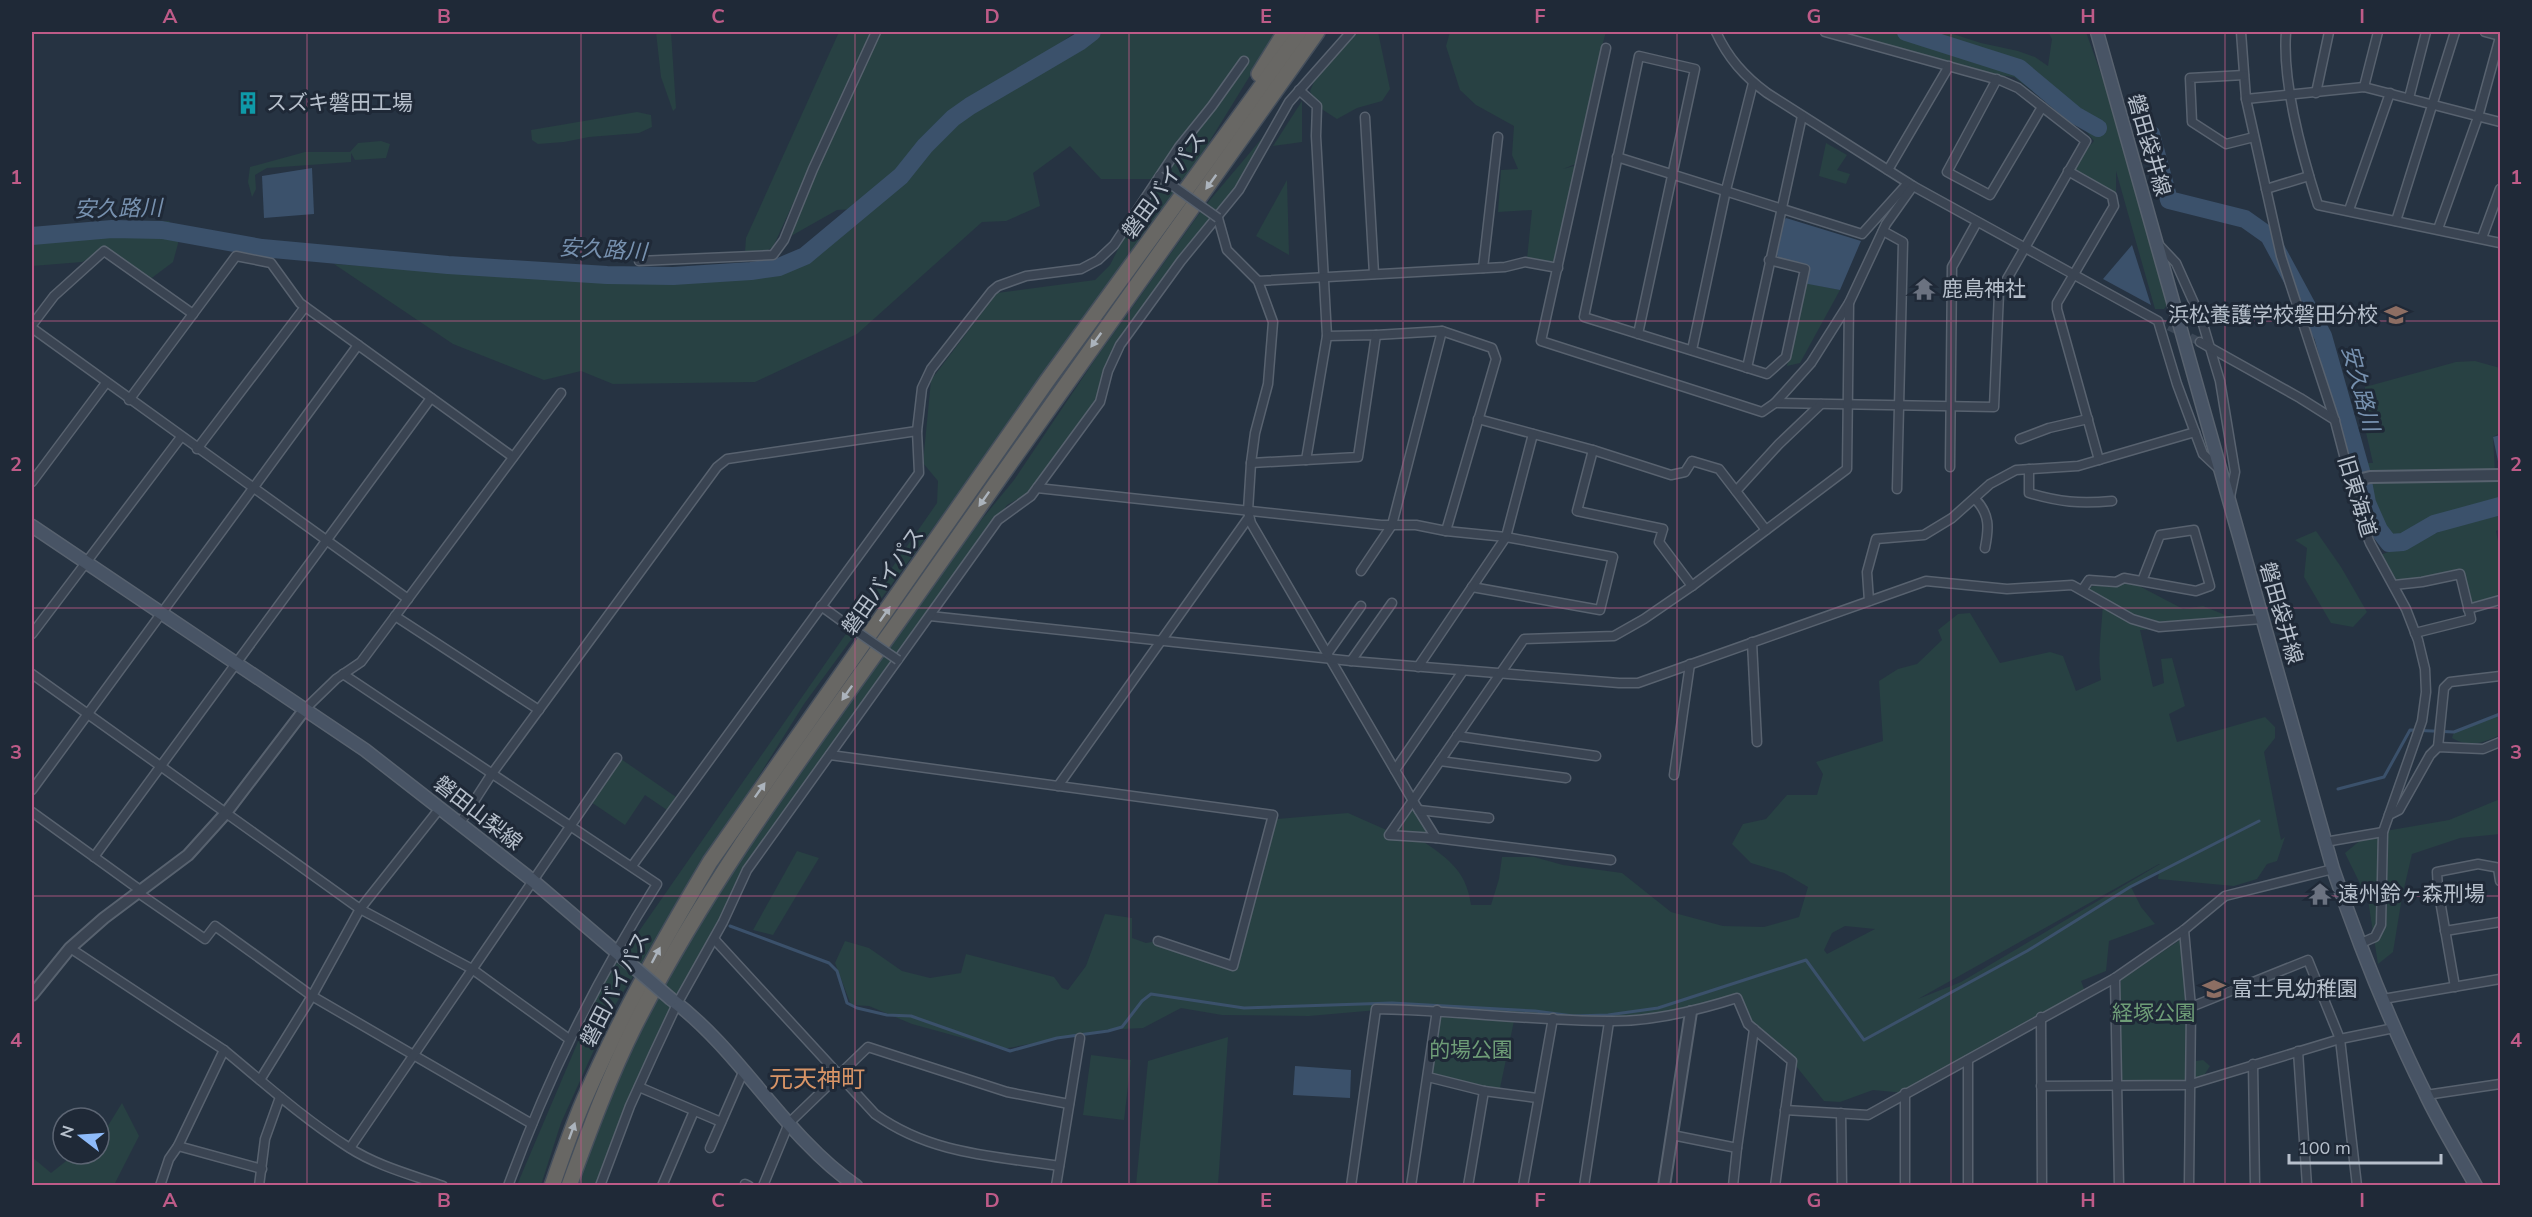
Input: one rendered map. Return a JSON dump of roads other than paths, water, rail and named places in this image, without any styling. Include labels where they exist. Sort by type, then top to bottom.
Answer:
[{"type":"highway","points":[[1220,156],[1285,32]]},
{"type":"highway","name":"磐田バイパス","points":[[569,1185],[597,1110],[635,1025],[726,870],[801,759],[1062,389],[1301,32]]},
{"type":"highway","name":"磐田バイパス","points":[[552,1185],[583,1101],[622,1018],[667,933],[710,862],[1047,381],[1317,32]]},
{"type":"highway","points":[[1220,156],[1328,32]]},
{"type":"main road","name":"磐田袋井線","points":[[2097,32],[2333,869],[2359,944],[2394,1028],[2426,1095],[2476,1185]]},
{"type":"main road","name":"磐田山梨線","points":[[32,526],[85,564],[161,612],[365,750],[532,880],[674,1001],[744,1070],[789,1123],[836,1172],[856,1185]]},
{"type":"street","points":[[639,261],[773,255],[784,240],[813,169],[876,32]]},
{"type":"street","points":[[600,1185],[674,1001],[714,939],[747,870],[998,520],[1032,496],[1100,402],[1108,371],[1120,345],[1181,261],[1239,190],[1289,102],[1351,32]]},
{"type":"street","points":[[1716,32],[1744,76],[1802,116],[1910,185],[2158,321],[2203,454],[2222,471]]},
{"type":"street","points":[[1775,403],[1994,407],[2000,293],[2086,141],[2018,88],[1949,66],[1825,32]]},
{"type":"street","name":"旧東海道","points":[[2241,32],[2246,99],[2281,256],[2335,421],[2361,520],[2415,633],[2425,669],[2426,693],[2422,721],[2383,832],[2381,925],[2375,937],[2359,944]]},
{"type":"street","points":[[2286,32],[2284,46],[2291,96],[2308,176],[2318,205],[2500,243]]},
{"type":"street","points":[[2316,93],[2329,32]]},
{"type":"street","points":[[2364,87],[2378,32]]},
{"type":"street","points":[[2409,98],[2426,32]]},
{"type":"street","points":[[2396,221],[2455,32]]},
{"type":"street","points":[[2438,229],[2478,117],[2500,37],[2485,32]]},
{"type":"street","points":[[1606,48],[1541,341],[1762,412],[1775,403],[1811,363],[1849,303],[1883,231],[1910,185]]},
{"type":"street","points":[[1638,334],[1695,69],[1639,56],[1584,317],[1638,334],[1692,351],[1767,374],[1786,357],[1804,269],[1769,260]]},
{"type":"street","points":[[632,866],[919,473],[917,430],[922,388],[931,369],[998,286],[1026,276],[1081,268],[1098,260],[1114,245],[1159,176],[1244,61]]},
{"type":"street","points":[[1888,170],[1949,66]]},
{"type":"street","points":[[2244,75],[2190,78],[2192,122],[2226,144],[2254,137]]},
{"type":"street","points":[[1997,80],[1947,172],[1990,195],[2042,107]]},
{"type":"street","points":[[1692,351],[1726,190],[1753,83]]},
{"type":"street","points":[[2246,99],[2364,87],[2500,122]]},
{"type":"street","points":[[1299,90],[1317,106],[1327,336],[1306,460]]},
{"type":"street","points":[[2349,210],[2390,93]]},
{"type":"street","points":[[1747,368],[1802,116]]},
{"type":"street","points":[[1365,117],[1374,274]]},
{"type":"street","points":[[1483,268],[1498,137]]},
{"type":"street","points":[[1617,157],[1862,234],[1910,185]]},
{"type":"street","points":[[2068,171],[2112,196],[2114,206],[2057,303],[2099,460]]},
{"type":"street","points":[[1159,176],[1218,218],[1227,250],[1258,281],[1273,322],[1268,384],[1255,433],[1251,463],[1249,514],[1328,656],[1436,838]]},
{"type":"street","points":[[2266,189],[2308,176]]},
{"type":"street","points":[[2482,238],[2500,189]]},
{"type":"street","points":[[1950,467],[1952,267],[1977,222]]},
{"type":"street","points":[[1883,231],[1903,242],[1901,405],[1897,489]]},
{"type":"street","points":[[2156,243],[2176,263],[2202,321],[2220,381],[2235,472],[2229,499]]},
{"type":"street","points":[[193,314],[104,250],[54,296],[32,327],[129,400],[408,599]]},
{"type":"street","points":[[129,400],[236,256],[271,262],[305,307],[513,457]]},
{"type":"street","points":[[1258,281],[1506,267],[1525,262],[1558,268]]},
{"type":"street","points":[[1611,860],[1436,838],[1389,835],[1524,639],[1614,636],[1644,619],[1692,586],[1847,469],[1849,303]]},
{"type":"street","points":[[197,449],[305,307]]},
{"type":"street","points":[[1327,336],[1442,331],[1492,348],[1496,359],[1446,531]]},
{"type":"street","points":[[1361,571],[1392,525],[1442,331]]},
{"type":"street","points":[[1251,463],[1358,457],[1376,335]]},
{"type":"street","points":[[2200,342],[2300,398],[2335,421]]},
{"type":"street","points":[[32,790],[358,345]]},
{"type":"street","points":[[32,482],[106,383]]},
{"type":"street","points":[[33,989],[70,948],[139,891],[188,855],[225,814],[305,709],[343,674],[360,662],[561,393]]},
{"type":"street","points":[[94,857],[431,398]]},
{"type":"street","points":[[1736,491],[1821,404]]},
{"type":"street","points":[[1478,419],[1593,450],[1671,475],[1685,472],[1692,461],[1707,464],[1719,469],[1766,530]]},
{"type":"street","points":[[2020,439],[2049,428],[2088,419]]},
{"type":"street","points":[[460,823],[491,775],[717,467],[727,459],[917,430]]},
{"type":"street","points":[[1869,601],[1867,572],[1876,539],[1924,535],[1952,518],[1990,484],[2016,470],[2062,468],[2099,460],[2195,432]]},
{"type":"street","points":[[1418,667],[1506,537],[1533,434]]},
{"type":"street","points":[[32,634],[181,437]]},
{"type":"street","points":[[1593,450],[1577,511],[1663,529],[1659,542],[1692,586]]},
{"type":"street","points":[[2029,469],[2029,493],[2070,503],[2112,501]]},
{"type":"street","points":[[2350,482],[2370,477],[2500,475]]},
{"type":"street","points":[[1037,488],[1249,514],[1416,525],[1446,531],[1506,537],[1613,557],[1599,610],[1472,587]]},
{"type":"street","points":[[1974,499],[1985,509],[1988,535],[1985,548]]},
{"type":"street","points":[[1058,786],[1249,514]]},
{"type":"street","points":[[2083,589],[2089,580],[2116,582],[2124,578],[2196,591],[2210,586],[2194,530],[2160,535],[2142,581]]},
{"type":"street","points":[[2394,585],[2460,574],[2471,619],[2415,633]]},
{"type":"street","points":[[930,616],[1328,656],[1351,661],[1500,675],[1638,683],[1926,581],[2007,589],[2064,585],[2083,589],[2132,619],[2159,627],[2262,619]]},
{"type":"street","points":[[2468,609],[2500,600]]},
{"type":"street","points":[[1351,661],[1392,603]]},
{"type":"street","points":[[821,606],[898,660]]},
{"type":"street","points":[[1328,656],[1361,606]]},
{"type":"street","points":[[395,616],[539,710]]},
{"type":"street","points":[[1752,642],[1756,742]]},
{"type":"street","points":[[1674,776],[1690,664]]},
{"type":"street","points":[[1395,770],[1463,671]]},
{"type":"street","points":[[32,674],[360,909],[472,969],[569,1039]]},
{"type":"street","points":[[343,674],[657,884],[569,1039],[508,1185]]},
{"type":"street","points":[[2389,815],[2399,810],[2430,754],[2438,747],[2444,688],[2450,682],[2500,676]]},
{"type":"street","points":[[1457,736],[1596,756]]},
{"type":"street","points":[[2438,747],[2483,749],[2500,742]]},
{"type":"street","points":[[830,755],[1273,815],[1233,966],[1158,941]]},
{"type":"street","points":[[350,1148],[617,758]]},
{"type":"street","points":[[1440,761],[1566,778]]},
{"type":"street","points":[[260,1080],[312,996],[360,909],[440,808]]},
{"type":"street","points":[[1419,810],[1489,818]]},
{"type":"street","points":[[32,812],[205,939],[215,926],[312,996],[532,1124]]},
{"type":"street","points":[[2325,842],[2383,832]]},
{"type":"street","points":[[2455,987],[2438,872],[2478,864],[2499,868],[2500,881]]},
{"type":"street","points":[[1785,1110],[1868,1115],[2115,978],[2184,930],[2225,896],[2333,869]]},
{"type":"street","points":[[2445,931],[2500,922]]},
{"type":"street","points":[[2184,930],[2191,1007],[2188,1085],[2189,1185]]},
{"type":"street","points":[[714,939],[875,1114],[911,1137],[956,1150],[1059,1166]]},
{"type":"street","points":[[70,948],[224,1050],[280,1097],[350,1148],[389,1167],[443,1185]]},
{"type":"street","points":[[2191,1007],[2308,960],[2340,1038],[2356,1185]]},
{"type":"street","points":[[2115,978],[2119,1086],[2119,1185]]},
{"type":"street","points":[[2383,999],[2500,979]]},
{"type":"street","points":[[1351,1185],[1376,1009],[1437,1010],[1610,1022],[1691,1012],[1737,998],[1748,1024],[1792,1061],[1775,1185]]},
{"type":"street","points":[[1410,1185],[1437,1010]]},
{"type":"street","points":[[1664,1185],[1691,1012]]},
{"type":"street","points":[[2041,1017],[2042,1185]]},
{"type":"street","points":[[1523,1185],[1552,1018]]},
{"type":"street","points":[[1584,1185],[1610,1022]]},
{"type":"street","points":[[2041,1086],[2188,1085],[2340,1038],[2394,1028]]},
{"type":"street","points":[[1733,1185],[1754,1029]]},
{"type":"street","points":[[1056,1185],[1080,1038]]},
{"type":"street","points":[[763,1185],[789,1123],[867,1047],[1007,1092],[1069,1104]]},
{"type":"street","points":[[160,1185],[169,1159],[178,1146],[224,1050]]},
{"type":"street","points":[[2298,1051],[2307,1185]]},
{"type":"street","points":[[1968,1060],[1968,1185]]},
{"type":"street","points":[[2253,1064],[2255,1185]]},
{"type":"street","points":[[710,1148],[744,1070]]},
{"type":"street","points":[[1428,1077],[1484,1091],[1537,1098]]},
{"type":"street","points":[[2426,1095],[2500,1084]]},
{"type":"street","points":[[639,1087],[721,1122]]},
{"type":"street","points":[[1468,1185],[1484,1091]]},
{"type":"street","points":[[1905,1093],[1905,1185]]},
{"type":"street","points":[[259,1185],[265,1139],[280,1097]]},
{"type":"street","points":[[662,1185],[694,1111]]},
{"type":"street","points":[[1841,1113],[1842,1185]]},
{"type":"street","points":[[1672,1135],[1737,1148]]},
{"type":"street","points":[[178,1146],[262,1169]]},
{"type":"water","points":[[312,168],[314,214],[264,218],[262,176]]},
{"type":"water","points":[[1786,218],[1861,241],[1840,290],[1803,283],[1806,266],[1779,259],[1776,253],[1783,221]]},
{"type":"water","points":[[2132,245],[2151,305],[2103,279]]},
{"type":"water","points":[[2500,435],[2500,465],[2499,466],[2493,437]]},
{"type":"water","points":[[1295,1066],[1351,1070],[1350,1098],[1293,1095]]},
{"type":"waterway","name":"安久路川","points":[[32,236],[112,229],[162,230],[262,248],[448,265],[607,275],[673,276],[779,267],[805,256],[901,176],[925,146],[953,118],[1092,32]]},
{"type":"waterway","name":"安久路川","points":[[1906,32],[2019,68],[2075,115],[2098,128]]},
{"type":"waterway","name":"安久路川","points":[[2151,134],[2169,200],[2245,219],[2269,236],[2323,336],[2361,471],[2367,503],[2379,530],[2389,543],[2403,542],[2434,524],[2500,506]]},
{"type":"waterway","points":[[2338,789],[2384,777],[2410,730],[2454,732],[2500,714]]},
{"type":"waterway","points":[[730,926],[829,963],[837,971],[847,1003],[857,1008],[887,1015],[911,1016],[1010,1051],[1057,1038],[1122,1027],[1142,1001],[1151,994],[1244,1008],[1392,1003],[1535,1011],[1573,1016],[1608,1015],[1658,1008],[1806,960],[1864,1040],[2027,951],[2130,887],[2259,821]]},
{"type":"tunnel","points":[[2158,321],[2200,342]]},
{"type":"place","name":"スズキ磐田工場","points":[[248,103]]},
{"type":"place","name":"鹿島神社","points":[[1924,289]]},
{"type":"place","name":"浜松養護学校磐田分校","points":[[2396,315]]},
{"type":"place","name":"遠州鈴ヶ森刑場","points":[[2320,894]]},
{"type":"place","name":"富士見幼稚園","points":[[2214,989]]},
{"type":"district","name":"元天神町","points":[[817,1079]]},
{"type":"park label","name":"経塚公園","points":[[2154,1013]]},
{"type":"park label","name":"的場公園","points":[[1471,1050]]}]
